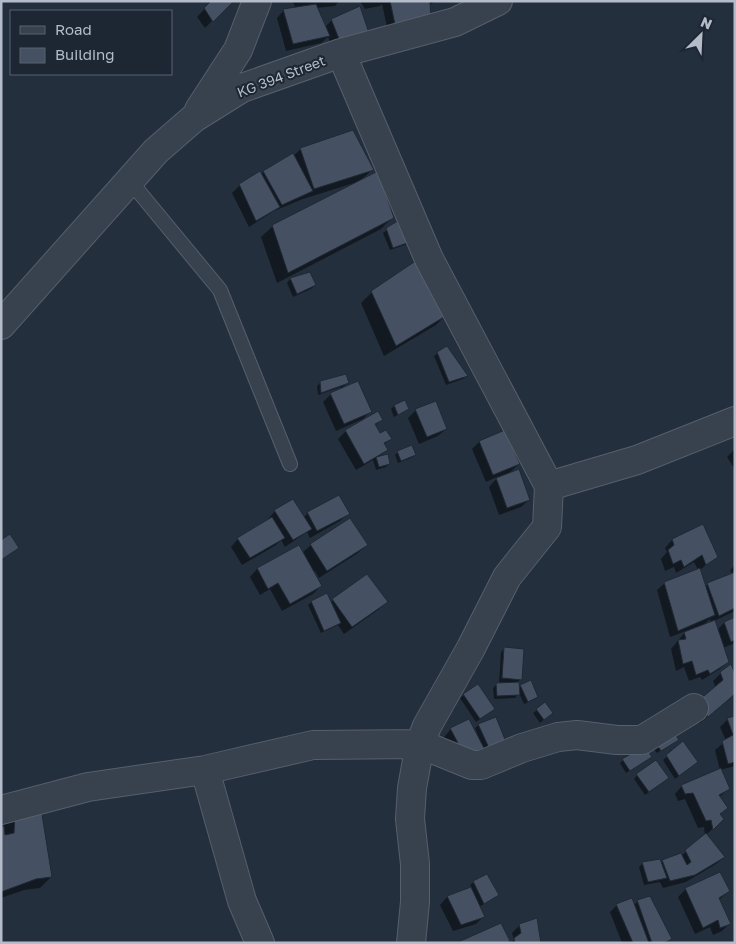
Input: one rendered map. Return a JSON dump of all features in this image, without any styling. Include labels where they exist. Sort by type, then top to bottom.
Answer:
[{"type":"street","points":[[194,118],[238,50],[257,1]]},
{"type":"street","name":"KG 394 Street","points":[[1,325],[156,151],[194,118],[242,88],[341,53],[455,22],[498,1]]},
{"type":"street","points":[[341,53],[429,259],[549,486],[547,527],[507,577],[426,726],[420,744],[412,788],[410,819],[415,864],[410,943]]},
{"type":"street","points":[[549,486],[637,460],[735,421]]},
{"type":"street","points":[[1,810],[88,787],[205,770],[313,746],[420,744],[472,765],[481,765],[522,748],[558,737],[577,735],[617,740],[642,740],[694,708]]},
{"type":"street","points":[[205,770],[242,901],[260,943]]},
{"type":"lane","points":[[130,181],[220,290],[290,464]]},
{"type":"building","points":[[211,1],[234,1],[213,22],[204,8]]},
{"type":"building","points":[[390,1],[432,1],[430,2],[431,21],[396,29]]},
{"type":"building","points":[[316,4],[330,36],[293,44],[283,9]]},
{"type":"building","points":[[360,6],[369,33],[341,44],[331,19]]},
{"type":"building","points":[[353,130],[374,170],[314,189],[300,148]]},
{"type":"building","points":[[293,153],[313,191],[282,205],[263,171]]},
{"type":"building","points":[[260,171],[280,207],[256,221],[239,184]]},
{"type":"building","points":[[378,171],[394,218],[288,273],[272,225]]},
{"type":"building","points":[[401,219],[410,242],[393,248],[386,228]]},
{"type":"building","points":[[417,260],[449,314],[396,346],[371,291]]},
{"type":"building","points":[[310,272],[316,285],[297,294],[290,278]]},
{"type":"building","points":[[447,346],[468,376],[449,382],[437,352]]},
{"type":"building","points":[[346,374],[349,383],[321,393],[320,381]]},
{"type":"building","points":[[358,381],[372,412],[344,424],[330,393]]},
{"type":"building","points":[[405,400],[409,409],[398,415],[394,405]]},
{"type":"building","points":[[436,401],[447,429],[427,437],[415,409]]},
{"type":"building","points":[[378,411],[383,420],[375,424],[380,433],[386,430],[392,439],[384,443],[388,450],[364,464],[345,430]]},
{"type":"building","points":[[505,430],[520,464],[493,475],[479,441]]},
{"type":"building","points":[[412,445],[416,455],[401,461],[397,451]]},
{"type":"building","points":[[388,454],[390,464],[379,467],[376,457]]},
{"type":"building","points":[[519,469],[530,500],[507,508],[496,478]]},
{"type":"building","points":[[339,495],[350,514],[317,531],[307,512]]},
{"type":"building","points":[[293,499],[312,529],[293,540],[274,510]]},
{"type":"building","points":[[272,517],[285,538],[250,558],[237,538]]},
{"type":"building","points":[[350,518],[368,545],[327,571],[310,544]]},
{"type":"building","points":[[703,524],[718,557],[706,565],[702,555],[684,567],[681,560],[673,564],[668,550],[674,545],[672,539]]},
{"type":"building","points":[[10,534],[19,548],[1,560],[1,540]]},
{"type":"building","points":[[299,545],[322,586],[290,604],[278,583],[268,589],[257,568]]},
{"type":"building","points":[[700,568],[715,615],[678,631],[664,582]]},
{"type":"building","points":[[735,572],[735,608],[719,616],[707,583]]},
{"type":"building","points":[[367,574],[388,602],[352,627],[332,599]]},
{"type":"building","points":[[327,593],[341,623],[324,631],[311,601]]},
{"type":"building","points":[[735,617],[735,640],[731,642],[724,622]]},
{"type":"building","points":[[715,620],[729,662],[710,674],[708,670],[696,675],[692,661],[683,664],[678,640],[686,639],[684,632]]},
{"type":"building","points":[[504,647],[524,649],[522,680],[502,678]]},
{"type":"building","points":[[731,664],[735,673],[735,694],[708,717],[698,701],[723,680],[720,672]]},
{"type":"building","points":[[531,680],[538,697],[528,702],[520,685]]},
{"type":"building","points":[[519,682],[520,695],[497,696],[496,683]]},
{"type":"building","points":[[478,684],[495,709],[480,719],[463,694]]},
{"type":"building","points":[[545,702],[553,713],[544,720],[536,709]]},
{"type":"building","points":[[735,716],[735,762],[728,764],[722,741],[733,735],[727,718]]},
{"type":"building","points":[[496,717],[508,747],[489,748],[478,724]]},
{"type":"building","points":[[469,719],[485,750],[467,760],[450,728]]},
{"type":"building","points":[[671,728],[679,740],[661,751],[656,743]]},
{"type":"building","points":[[683,741],[698,762],[679,776],[666,755]]},
{"type":"building","points":[[645,746],[652,757],[630,771],[622,759]]},
{"type":"building","points":[[656,760],[669,778],[649,792],[636,774]]},
{"type":"building","points":[[721,768],[730,789],[719,795],[728,808],[720,814],[724,819],[713,830],[711,820],[706,821],[693,793],[685,794],[681,785]]},
{"type":"building","points":[[41,808],[52,877],[36,879],[1,892],[1,826],[4,826],[5,835],[14,833],[15,811]]},
{"type":"building","points":[[706,833],[725,857],[695,875],[670,881],[662,860],[681,853],[687,865],[691,862],[685,850]]},
{"type":"building","points":[[660,859],[667,878],[648,882],[642,862]]},
{"type":"building","points":[[720,872],[730,891],[719,898],[731,924],[720,928],[718,920],[703,928],[685,888]]},
{"type":"building","points":[[487,874],[499,895],[484,904],[473,881]]},
{"type":"building","points":[[471,887],[485,917],[461,925],[447,896]]},
{"type":"building","points":[[650,896],[672,939],[664,943],[652,943],[637,900]]},
{"type":"building","points":[[632,898],[649,943],[633,943],[616,904]]},
{"type":"building","points":[[537,918],[541,943],[515,943],[514,938],[521,933],[519,924]]},
{"type":"building","points":[[501,923],[510,941],[507,943],[456,943]]}]
